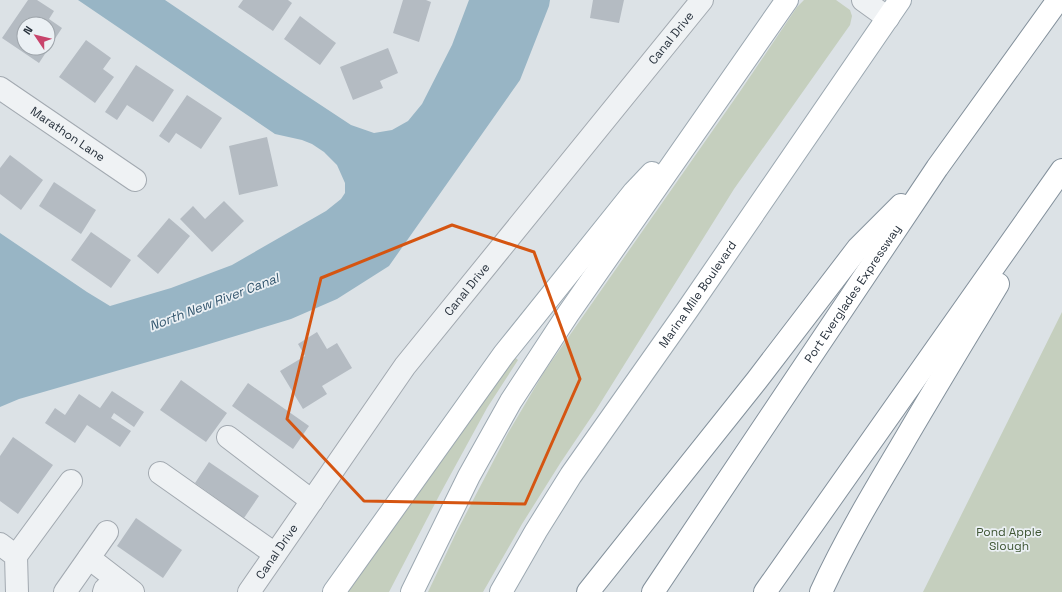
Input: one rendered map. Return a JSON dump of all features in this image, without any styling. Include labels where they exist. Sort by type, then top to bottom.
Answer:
[{"type":"main road","points":[[412,592],[469,476],[511,401],[568,314],[787,0]]},
{"type":"main road","name":"Marina Mile Boulevard","points":[[501,592],[536,531],[572,475],[900,0]]},
{"type":"main road","name":"Port Everglades Expressway","points":[[653,592],[938,168],[1058,0]]},
{"type":"main road","points":[[334,592],[504,354],[557,286],[634,192],[708,113]]},
{"type":"main road","points":[[588,592],[757,380],[858,248],[938,168]]},
{"type":"main road","points":[[765,592],[1062,170]]},
{"type":"main road","points":[[821,592],[871,497],[1062,179]]},
{"type":"street","name":"Canal Drive","points":[[249,592],[405,366],[702,0]]},
{"type":"street","points":[[863,0],[888,18]]},
{"type":"street","name":"Marathon Lane","points":[[0,88],[135,180]]},
{"type":"street","points":[[228,437],[312,501]]},
{"type":"street","points":[[160,473],[275,554]]},
{"type":"street","points":[[17,592],[8,550],[71,481]]},
{"type":"street","points":[[65,592],[107,532]]},
{"type":"street","points":[[89,558],[118,588]]},
{"type":"highlighted area","points":[[452,225],[534,252],[580,379],[525,504],[364,501],[287,419],[321,278]]},
{"type":"green space","points":[[804,0],[836,0],[850,10],[852,16],[850,25],[734,189],[596,410],[522,524],[483,592],[428,592],[457,531],[508,433],[544,372],[741,90],[797,7]]},
{"type":"green space","name":"Pond Apple Slough","points":[[1062,312],[1062,592],[923,592]]},
{"type":"green space","points":[[511,354],[518,360],[487,408],[389,592],[344,592]]},
{"type":"water","name":"North New River Canal","points":[[78,0],[165,0],[351,125],[374,133],[392,130],[408,121],[422,104],[452,45],[469,0],[550,0],[520,80],[389,266],[337,299],[291,319],[19,399],[0,407],[0,233],[110,306],[171,288],[232,265],[326,211],[341,199],[345,193],[345,183],[337,165],[324,152],[312,144],[302,140],[275,134]]},
{"type":"building","points":[[28,0],[37,0],[54,11],[51,16],[17,16]]},
{"type":"building","points":[[243,0],[288,0],[292,3],[273,31],[238,7]]},
{"type":"building","points":[[403,0],[426,0],[431,2],[419,42],[393,33]]},
{"type":"building","points":[[593,0],[624,0],[619,23],[590,18]]},
{"type":"building","points":[[300,16],[336,43],[320,65],[284,39]]},
{"type":"building","points":[[16,18],[16,47],[2,38]]},
{"type":"building","points":[[56,24],[62,28],[56,37]]},
{"type":"building","points":[[86,40],[111,58],[103,69],[114,77],[95,103],[59,77]]},
{"type":"building","points":[[388,48],[398,73],[380,81],[383,88],[353,100],[340,67]]},
{"type":"building","points":[[29,56],[44,56],[39,63]]},
{"type":"building","points":[[136,65],[174,90],[153,122],[127,105],[117,120],[105,112]]},
{"type":"building","points":[[187,95],[222,118],[201,149],[176,133],[169,143],[159,136]]},
{"type":"building","points":[[267,137],[278,186],[239,195],[229,146]]},
{"type":"building","points":[[10,155],[43,180],[21,210],[0,194],[0,168]]},
{"type":"building","points":[[54,182],[96,210],[81,234],[39,206]]},
{"type":"building","points":[[224,201],[244,221],[212,252],[180,219],[193,206],[205,219]]},
{"type":"building","points":[[169,218],[190,236],[158,274],[137,256]]},
{"type":"building","points":[[91,232],[131,260],[111,288],[71,260]]},
{"type":"building","points":[[317,332],[327,349],[337,343],[352,368],[322,386],[327,394],[303,409],[280,371],[305,356],[298,344]]},
{"type":"building","points":[[181,380],[227,413],[206,442],[160,410]]},
{"type":"building","points":[[248,383],[309,426],[293,449],[232,406]]},
{"type":"building","points":[[112,391],[144,412],[134,427],[114,413],[111,418],[131,431],[120,447],[87,425],[75,443],[45,423],[55,408],[65,415],[79,394],[100,408]]},
{"type":"building","points":[[13,437],[53,465],[18,514],[0,501],[0,456]]},
{"type":"building","points":[[209,462],[259,496],[244,518],[195,483]]},
{"type":"building","points":[[136,518],[182,550],[163,578],[117,546]]}]
